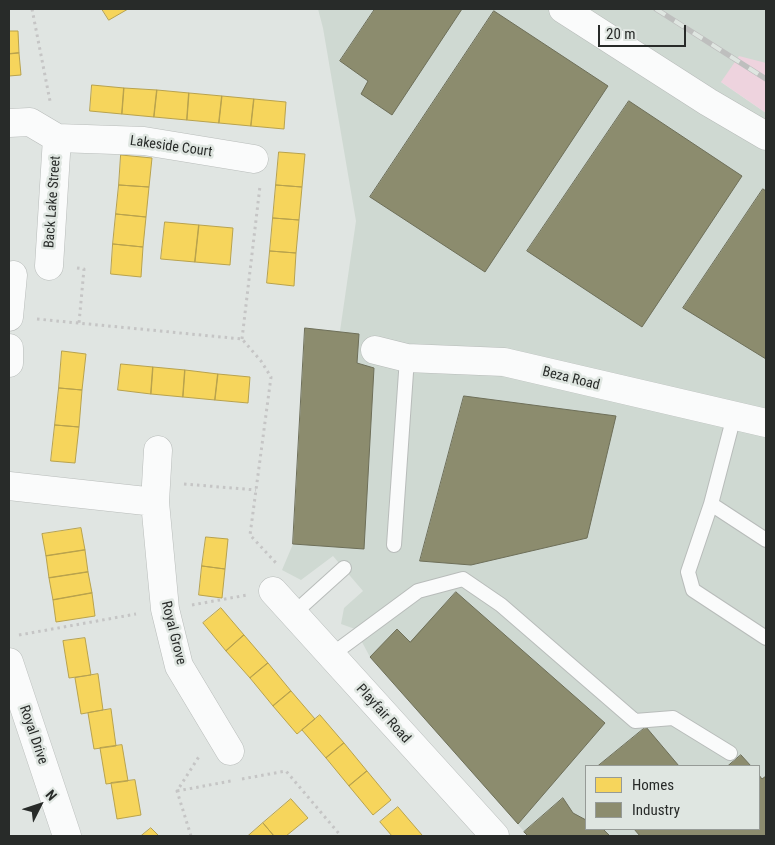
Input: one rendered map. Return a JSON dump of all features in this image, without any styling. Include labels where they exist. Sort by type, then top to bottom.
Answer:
[{"type":"street","points":[[564,9],[708,102],[766,136]]},
{"type":"street","points":[[9,123],[30,122],[57,138]]},
{"type":"street","name":"Lakeside Court","points":[[57,138],[144,141],[254,159]]},
{"type":"street","name":"Back Lake Street","points":[[49,266],[57,138]]},
{"type":"street","points":[[9,316],[13,275]]},
{"type":"street","points":[[9,348],[9,363]]},
{"type":"street","name":"Beza Road","points":[[374,350],[407,358],[504,362],[766,423]]},
{"type":"street","name":"Royal Grove","points":[[158,450],[156,491],[165,609],[179,666],[223,740]]},
{"type":"street","points":[[9,486],[156,491]]},
{"type":"street","name":"Playfair Road","points":[[273,591],[494,836]]},
{"type":"street","name":"Royal Drive","points":[[9,662],[67,836]]},
{"type":"lane","points":[[394,545],[407,358]]},
{"type":"lane","points":[[734,416],[711,504],[688,572],[693,590],[766,638]]},
{"type":"lane","points":[[711,504],[766,540]]},
{"type":"lane","points":[[293,614],[344,568]]},
{"type":"lane","points":[[330,656],[418,591],[462,580],[501,605],[635,721],[673,718],[730,753]]},
{"type":"path","points":[[32,9],[57,138]]},
{"type":"path","points":[[242,338],[260,183],[254,159]]},
{"type":"path","points":[[49,266],[84,268],[79,323]]},
{"type":"path","points":[[9,316],[242,338],[262,361],[271,377],[250,535],[282,570],[273,591]]},
{"type":"path","points":[[156,491],[256,490]]},
{"type":"path","points":[[177,791],[223,740]]},
{"type":"path","points":[[177,791],[286,771],[341,836]]},
{"type":"path","points":[[177,791],[191,836]]},
{"type":"shaded area","points":[[318,9],[766,9],[766,63],[721,82],[766,113],[766,836],[528,836],[370,657],[355,629],[341,624],[344,608],[363,591],[333,556],[301,580],[282,570],[293,544],[305,328],[340,331],[356,221],[323,28]]},
{"type":"shaded area","points":[[739,56],[766,63],[766,113],[721,82]]},
{"type":"building: Homes","points":[[102,9],[128,9],[109,20]]},
{"type":"building: Homes","points":[[9,31],[18,31],[19,53],[9,54]]},
{"type":"building: Homes","points":[[19,53],[21,75],[9,76],[9,54]]},
{"type":"building: Homes","points":[[92,85],[124,88],[122,114],[90,111]]},
{"type":"building: Homes","points":[[124,88],[157,90],[154,117],[122,114]]},
{"type":"building: Homes","points":[[157,90],[189,93],[187,120],[154,117]]},
{"type":"building: Homes","points":[[189,93],[222,96],[219,123],[187,120]]},
{"type":"building: Homes","points":[[222,96],[254,99],[251,126],[219,123]]},
{"type":"building: Homes","points":[[254,99],[286,102],[284,129],[251,126]]},
{"type":"building: Homes","points":[[279,152],[305,154],[302,187],[276,185]]},
{"type":"building: Homes","points":[[121,155],[152,158],[149,187],[119,185]]},
{"type":"building: Homes","points":[[119,185],[149,187],[146,217],[116,214]]},
{"type":"building: Homes","points":[[276,185],[302,187],[299,220],[273,218]]},
{"type":"building: Homes","points":[[116,214],[146,217],[143,247],[113,244]]},
{"type":"building: Homes","points":[[273,218],[299,220],[296,253],[270,251]]},
{"type":"building: Homes","points":[[165,222],[199,225],[195,262],[161,259]]},
{"type":"building: Homes","points":[[199,225],[233,228],[230,265],[195,262]]},
{"type":"building: Homes","points":[[113,244],[143,247],[141,277],[111,274]]},
{"type":"building: Homes","points":[[270,251],[296,253],[294,286],[267,283]]},
{"type":"building: Homes","points":[[62,351],[86,354],[82,390],[59,388]]},
{"type":"building: Homes","points":[[121,364],[153,367],[151,394],[118,390]]},
{"type":"building: Homes","points":[[153,367],[185,370],[183,397],[151,394]]},
{"type":"building: Homes","points":[[185,370],[218,374],[215,400],[183,397]]},
{"type":"building: Homes","points":[[218,374],[250,377],[248,403],[215,400]]},
{"type":"building: Homes","points":[[59,388],[82,390],[79,427],[55,425]]},
{"type":"building: Homes","points":[[55,425],[79,427],[75,463],[51,461]]},
{"type":"building: Homes","points":[[81,528],[85,550],[46,556],[42,534]]},
{"type":"building: Homes","points":[[206,537],[228,539],[225,569],[202,566]]},
{"type":"building: Homes","points":[[85,550],[88,572],[49,578],[46,556]]},
{"type":"building: Homes","points":[[202,566],[225,569],[222,598],[199,595]]},
{"type":"building: Homes","points":[[88,572],[92,593],[53,600],[49,578]]},
{"type":"building: Homes","points":[[92,593],[95,616],[56,622],[53,600]]},
{"type":"building: Homes","points":[[221,608],[244,635],[226,651],[203,623]]},
{"type":"building: Homes","points":[[244,635],[268,663],[250,678],[226,651]]},
{"type":"building: Homes","points":[[85,638],[91,675],[69,678],[63,641]]},
{"type":"building: Homes","points":[[268,663],[291,691],[273,706],[250,678]]},
{"type":"building: Homes","points":[[98,674],[103,710],[81,714],[75,678]]},
{"type":"building: Homes","points":[[291,691],[315,719],[297,734],[273,706]]},
{"type":"building: Homes","points":[[111,709],[116,746],[94,749],[88,713]]},
{"type":"building: Homes","points":[[320,715],[344,743],[326,758],[302,730]]},
{"type":"building: Homes","points":[[344,743],[367,771],[349,786],[326,758]]},
{"type":"building: Homes","points":[[122,745],[128,781],[106,784],[100,748]]},
{"type":"building: Homes","points":[[367,771],[391,800],[373,815],[349,786]]},
{"type":"building: Homes","points":[[135,780],[141,815],[117,819],[111,783]]},
{"type":"building: Homes","points":[[291,799],[308,818],[286,836],[274,836],[263,823]]},
{"type":"building: Homes","points":[[398,807],[421,836],[392,836],[380,822]]},
{"type":"building: Homes","points":[[263,823],[274,836],[248,836]]},
{"type":"building: Homes","points":[[151,828],[159,836],[141,836]]},
{"type":"building: Industry","points":[[375,9],[462,9],[392,115],[361,94],[368,81],[340,61]]},
{"type":"building: Industry","points":[[494,11],[608,86],[485,272],[370,197]]},
{"type":"building: Industry","points":[[629,101],[742,176],[642,327],[527,251]]},
{"type":"building: Industry","points":[[763,189],[766,191],[766,359],[683,308]]},
{"type":"building: Industry","points":[[305,328],[359,334],[357,363],[374,368],[364,549],[293,544]]},
{"type":"building: Industry","points":[[464,396],[616,416],[587,538],[471,565],[420,561]]},
{"type":"building: Industry","points":[[456,592],[605,723],[518,824],[370,657],[397,629],[410,642]]},
{"type":"building: Industry","points":[[646,727],[678,765],[599,765]]},
{"type":"building: Industry","points":[[741,755],[750,765],[729,765]]},
{"type":"building: Industry","points":[[760,776],[762,779],[766,776],[766,836],[640,836],[635,830],[760,830]]},
{"type":"building: Industry","points":[[563,798],[573,813],[585,819],[585,830],[604,830],[610,836],[528,836],[524,832]]},
{"type":"railway","points":[[656,9],[766,79]]}]
